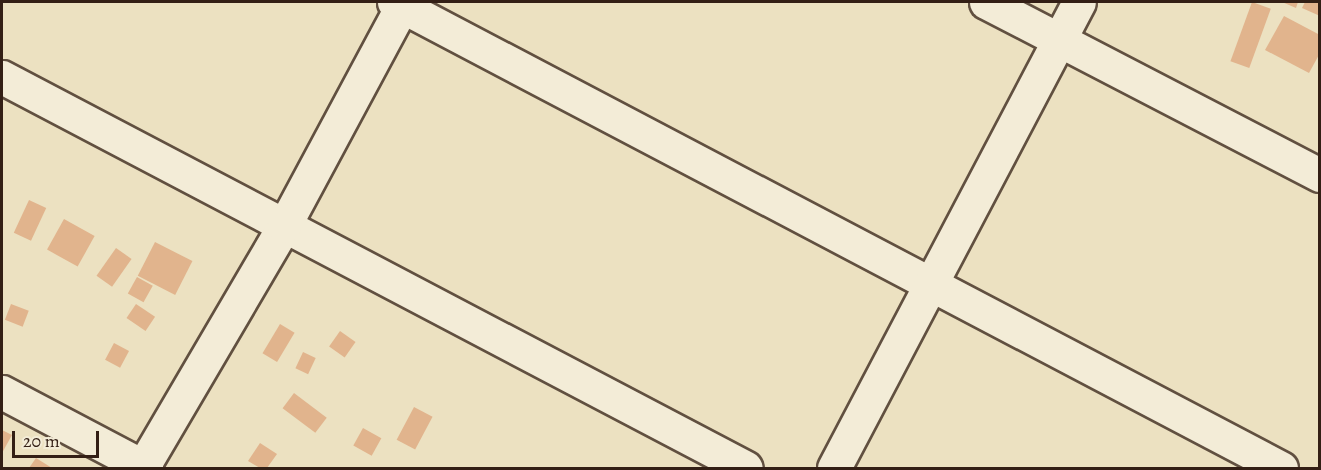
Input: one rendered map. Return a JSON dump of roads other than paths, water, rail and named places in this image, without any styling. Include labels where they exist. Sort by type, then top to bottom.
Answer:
[{"type":"street","points":[[986,2],[1320,176]]},
{"type":"street","points":[[834,468],[1079,2]]},
{"type":"street","points":[[2,392],[144,468],[284,226],[400,3],[1281,468]]},
{"type":"street","points":[[2,77],[746,468]]}]
